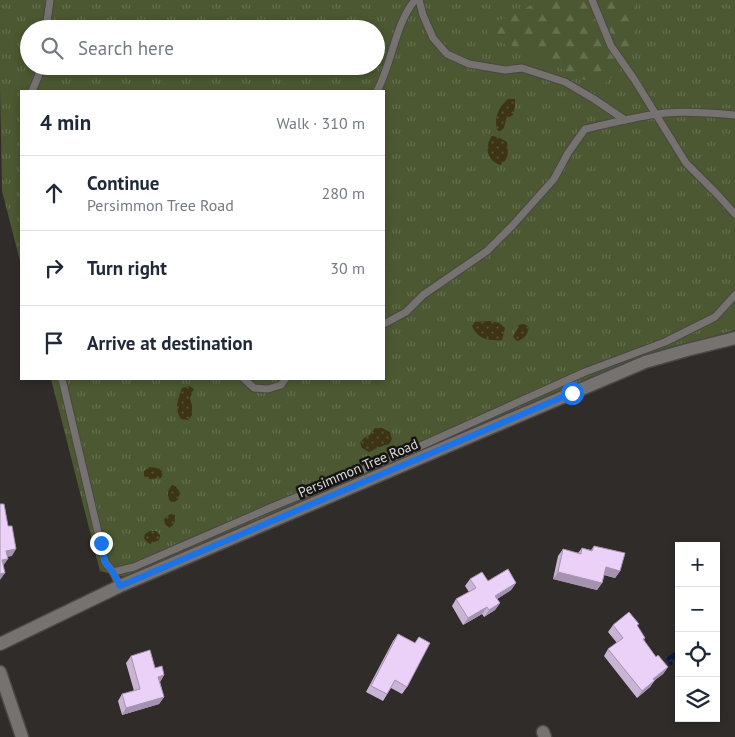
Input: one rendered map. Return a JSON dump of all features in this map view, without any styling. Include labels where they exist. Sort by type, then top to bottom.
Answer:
[{"type":"main road","name":"Persimmon Tree Road","points":[[0,644],[120,586],[645,362],[735,338]]},
{"type":"main road","points":[[0,672],[22,737]]},
{"type":"lane","points":[[47,20],[50,0]]},
{"type":"lane","points":[[385,73],[400,28],[409,7],[415,0]]},
{"type":"lane","points":[[419,0],[423,16],[433,38],[447,54],[469,64],[505,70],[522,68],[566,82],[625,120]]},
{"type":"lane","points":[[592,0],[611,46],[686,163],[735,214]]},
{"type":"lane","points":[[32,90],[38,75]]},
{"type":"lane","points":[[377,90],[384,75]]},
{"type":"lane","points":[[385,323],[406,312],[423,295],[487,251],[554,179],[568,153],[585,129],[667,113],[735,115]]},
{"type":"lane","points":[[113,572],[134,567],[272,507],[416,448],[585,372],[665,342],[715,317],[735,296]]},
{"type":"lane","points":[[62,380],[105,562],[120,586]]},
{"type":"lane","points":[[245,380],[254,388],[268,389],[280,385],[284,380]]},
{"type":"green space","points":[[0,0],[735,0],[735,330],[638,358],[128,578],[100,571],[51,380],[385,380],[385,90],[20,90],[20,261],[2,191]]},
{"type":"green space","points":[[537,0],[636,0],[636,29],[630,61],[603,85],[578,78],[527,50],[492,40],[485,27],[528,7]]},
{"type":"sand","points":[[508,99],[515,99],[513,115],[506,119],[504,128],[500,131],[497,130],[496,125],[499,109]]},
{"type":"sand","points":[[492,136],[507,142],[508,155],[500,165],[492,160],[488,153],[488,144]]},
{"type":"sand","points":[[490,321],[499,323],[505,328],[502,340],[484,338],[477,334],[472,326],[475,322]]},
{"type":"sand","points":[[524,324],[529,327],[527,332],[524,338],[517,341],[513,337],[519,325]]},
{"type":"sand","points":[[189,386],[194,389],[190,398],[192,415],[188,420],[181,419],[177,407],[182,388]]},
{"type":"sand","points":[[375,428],[382,428],[390,432],[392,439],[389,444],[369,452],[362,448],[360,443]]},
{"type":"sand","points":[[150,467],[158,468],[163,472],[161,478],[150,479],[144,476],[144,471]]},
{"type":"sand","points":[[172,485],[177,487],[180,493],[178,500],[172,503],[168,494]]},
{"type":"sand","points":[[170,514],[175,515],[175,519],[174,524],[169,528],[165,524],[164,519]]},
{"type":"sand","points":[[150,531],[156,531],[160,535],[159,540],[150,544],[144,538],[145,534]]},
{"type":"water","points":[[675,652],[675,660],[671,666],[666,658]]},
{"type":"building","points":[[0,504],[4,504],[8,526],[12,526],[16,549],[6,551],[8,559],[2,560],[5,573],[0,574]]},
{"type":"building","points":[[594,546],[625,553],[620,571],[606,567],[602,583],[558,572],[563,549],[581,554],[582,548],[592,551]]},
{"type":"building","points":[[508,569],[516,583],[495,596],[500,603],[489,610],[487,607],[468,618],[456,599],[476,588],[470,579],[482,572],[488,581]]},
{"type":"building","points":[[629,612],[639,624],[637,625],[645,638],[643,639],[656,657],[658,655],[668,667],[642,691],[608,649],[623,638],[613,625]]},
{"type":"building","points":[[398,634],[415,643],[419,637],[430,643],[407,687],[395,680],[387,694],[371,686]]},
{"type":"building","points":[[150,650],[155,668],[162,666],[164,675],[158,677],[164,697],[126,708],[122,694],[140,689],[131,656]]},
{"type":"route","points":[[101,543],[105,562],[120,586],[572,393]]}]
